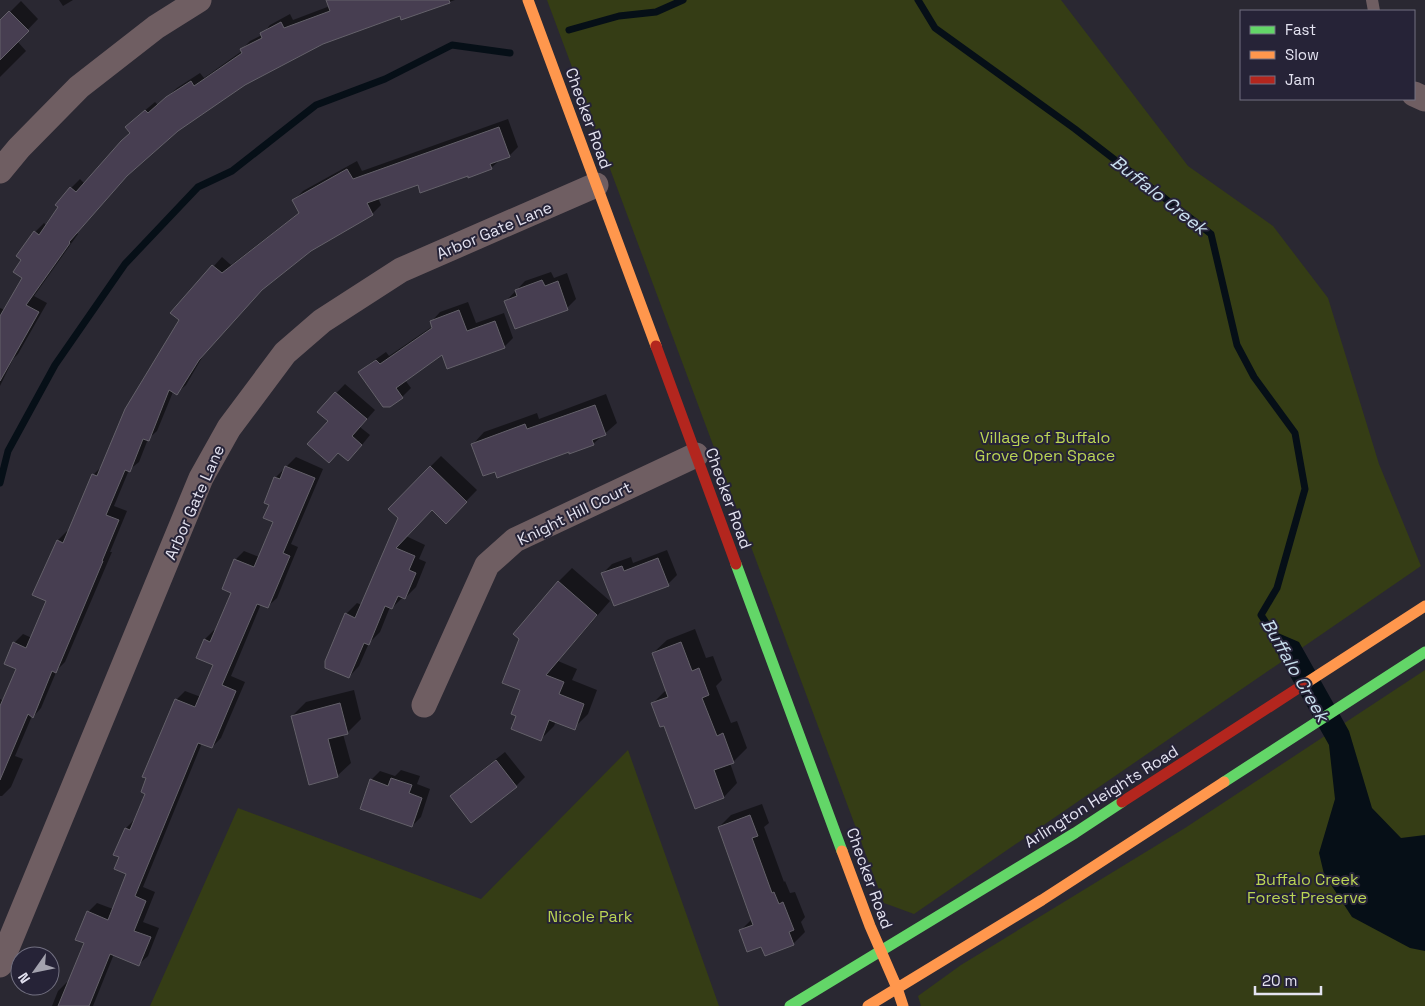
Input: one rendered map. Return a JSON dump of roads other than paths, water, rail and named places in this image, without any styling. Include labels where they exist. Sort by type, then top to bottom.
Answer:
[{"type":"main road","name":"Checker Road","points":[[528,0],[880,950],[903,1006]]},
{"type":"main road","name":"Arlington Heights Road","points":[[790,1006],[1075,834],[1425,606]]},
{"type":"main road","points":[[868,1006],[1042,900],[1425,652]]},
{"type":"street","points":[[0,171],[19,148],[79,87],[156,27],[196,1]]},
{"type":"street","name":"Arbor Gate Lane","points":[[0,964],[201,478],[229,428],[285,353],[322,321],[401,270],[596,186]]},
{"type":"street","name":"Knight Hill Court","points":[[424,705],[487,565],[515,540],[696,455]]},
{"type":"water","points":[[1271,630],[1299,642],[1349,731],[1372,808],[1401,838],[1425,835],[1425,951],[1410,948],[1352,917],[1324,874],[1319,853],[1335,799],[1329,745],[1271,642]]},
{"type":"waterway","points":[[569,30],[619,16],[656,12],[683,0]]},
{"type":"waterway","name":"Buffalo Creek","points":[[918,0],[935,28],[1075,129],[1211,234],[1237,345],[1254,377],[1295,433],[1305,489],[1277,588],[1261,615],[1276,638]]},
{"type":"waterway","points":[[0,483],[8,451],[55,365],[125,264],[198,187],[232,171],[316,105],[385,79],[452,45],[510,53]]},
{"type":"park label","name":"Village of Buffalo Grove Open Space","points":[[1045,446]]},
{"type":"park label","name":"Buffalo Creek Forest Preserve","points":[[1307,888]]},
{"type":"park label","name":"Nicole Park","points":[[590,916]]}]
